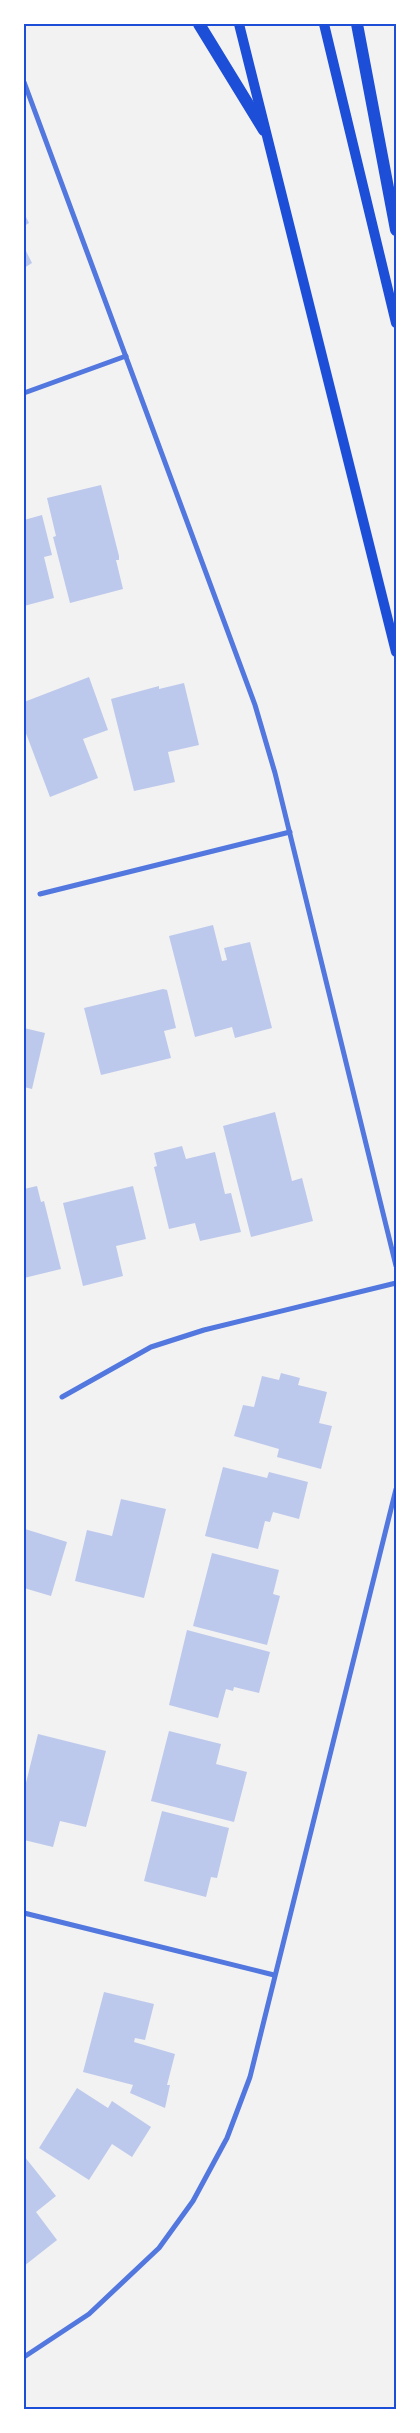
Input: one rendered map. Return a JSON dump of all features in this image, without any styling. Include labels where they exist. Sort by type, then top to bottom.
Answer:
[{"type":"main road","points":[[199,24],[264,130]]},
{"type":"main road","points":[[239,24],[396,652]]},
{"type":"main road","points":[[324,24],[396,323]]},
{"type":"main road","points":[[358,24],[396,230]]},
{"type":"street","points":[[24,82],[255,705],[290,832],[396,1266]]},
{"type":"street","points":[[24,393],[126,356]]},
{"type":"street","points":[[40,894],[290,832]]},
{"type":"street","points":[[62,1397],[151,1347],[204,1330],[396,1283]]},
{"type":"street","points":[[24,2356],[89,2314],[159,2248],[193,2201],[227,2138],[250,2077],[396,1489]]},
{"type":"street","points":[[24,1913],[274,1975]]},
{"type":"building","points":[[24,213],[29,223],[24,226]]},
{"type":"building","points":[[24,247],[32,263],[24,268]]},
{"type":"building","points":[[101,485],[119,556],[119,560],[116,560],[123,589],[70,603],[53,537],[56,536],[47,498]]},
{"type":"building","points":[[42,515],[52,555],[44,557],[54,598],[24,606],[24,520]]},
{"type":"building","points":[[89,677],[108,730],[83,739],[98,778],[50,797],[24,728],[24,702]]},
{"type":"building","points":[[184,683],[199,745],[168,752],[175,782],[134,791],[111,699],[159,686],[159,689]]},
{"type":"building","points":[[213,925],[222,961],[227,960],[224,948],[250,942],[272,1028],[235,1038],[232,1027],[195,1037],[169,936]]},
{"type":"building","points":[[163,989],[167,990],[176,1028],[164,1031],[171,1058],[101,1075],[84,1008]]},
{"type":"building","points":[[24,1028],[45,1033],[32,1089],[24,1087]]},
{"type":"building","points":[[275,1112],[292,1181],[302,1178],[313,1221],[251,1237],[223,1126]]},
{"type":"building","points":[[182,1146],[186,1159],[215,1152],[225,1194],[231,1193],[241,1232],[200,1241],[195,1223],[169,1229],[154,1167],[157,1166],[154,1153]]},
{"type":"building","points":[[37,1186],[41,1202],[44,1201],[61,1269],[24,1278],[24,1189]]},
{"type":"building","points":[[133,1186],[146,1239],[116,1246],[123,1276],[83,1286],[63,1203]]},
{"type":"building","points":[[281,1373],[300,1378],[298,1385],[327,1392],[319,1423],[332,1426],[321,1469],[277,1457],[279,1449],[234,1436],[243,1405],[254,1407],[262,1376],[279,1380]]},
{"type":"building","points":[[223,1467],[267,1478],[269,1472],[308,1482],[299,1519],[273,1512],[270,1522],[265,1521],[258,1549],[205,1536]]},
{"type":"building","points":[[121,1499],[166,1509],[144,1598],[75,1581],[87,1530],[112,1536]]},
{"type":"building","points":[[25,1529],[67,1542],[51,1596],[24,1588]]},
{"type":"building","points":[[212,1553],[279,1570],[273,1594],[280,1596],[267,1645],[193,1626]]},
{"type":"building","points":[[187,1630],[270,1652],[259,1693],[234,1687],[233,1691],[226,1689],[218,1718],[169,1705]]},
{"type":"building","points":[[169,1731],[221,1744],[216,1764],[247,1772],[234,1822],[151,1801]]},
{"type":"building","points":[[38,1734],[106,1751],[86,1827],[60,1821],[53,1847],[24,1840],[24,1791]]},
{"type":"building","points":[[162,1811],[229,1828],[217,1878],[211,1877],[206,1897],[144,1881]]},
{"type":"building","points":[[104,1992],[154,2004],[145,2040],[135,2038],[134,2042],[175,2054],[167,2085],[170,2085],[165,2108],[130,2093],[133,2085],[83,2072]]},
{"type":"building","points":[[77,2088],[108,2108],[112,2101],[151,2127],[132,2157],[112,2144],[89,2180],[39,2148]]},
{"type":"building","points":[[24,2156],[56,2196],[36,2212],[57,2240],[24,2266]]}]
